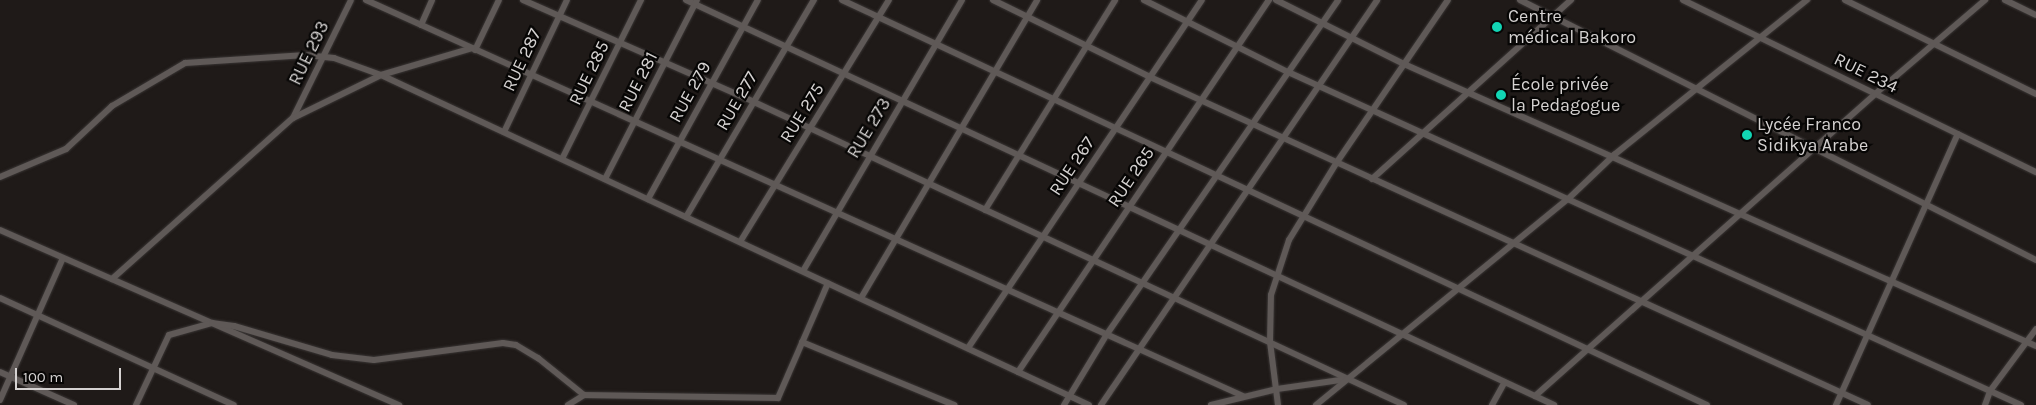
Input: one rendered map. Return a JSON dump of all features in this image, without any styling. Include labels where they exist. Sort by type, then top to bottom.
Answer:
[{"type":"street","name":"RUE 293","points":[[293,118],[351,0]]},
{"type":"street","points":[[366,0],[1243,396]]},
{"type":"street","points":[[421,25],[432,0]]},
{"type":"street","points":[[112,279],[293,118],[381,74],[474,49],[500,0]]},
{"type":"street","points":[[524,0],[754,102],[1404,405]]},
{"type":"street","name":"RUE 287","points":[[504,132],[567,0]]},
{"type":"street","name":"RUE 285","points":[[562,159],[642,0]]},
{"type":"street","points":[[686,0],[696,2],[787,47],[1554,405]]},
{"type":"street","name":"RUE 279","points":[[648,199],[758,0]]},
{"type":"street","name":"RUE 277","points":[[686,217],[814,0]]},
{"type":"street","points":[[842,0],[1457,290],[1707,405]]},
{"type":"street","name":"RUE 275","points":[[740,242],[889,0]]},
{"type":"street","name":"RUE 273","points":[[803,271],[962,0]]},
{"type":"street","points":[[993,0],[1150,77],[1512,244],[1642,300],[1868,405]]},
{"type":"street","points":[[861,298],[1036,0]]},
{"type":"street","points":[[985,210],[1115,0]]},
{"type":"street","points":[[1144,0],[1318,86],[2021,405]]},
{"type":"street","name":"RUE 267","points":[[968,348],[1202,0]]},
{"type":"street","name":"RUE 265","points":[[1018,372],[1269,0]]},
{"type":"street","points":[[1276,0],[1404,64],[1614,155],[2036,346]]},
{"type":"street","points":[[1064,405],[1107,334],[1338,0]]},
{"type":"street","points":[[1101,405],[1377,0]]},
{"type":"street","points":[[1278,405],[1270,342],[1271,295],[1276,274],[1289,240],[1337,162],[1448,0]]},
{"type":"street","points":[[1520,0],[2036,260]]},
{"type":"street","points":[[1372,178],[1571,0]]},
{"type":"street","name":"RUE 234","points":[[1683,0],[2036,172]]},
{"type":"street","points":[[1316,405],[1568,199],[1614,155],[1807,0]]},
{"type":"street","points":[[1844,0],[2036,94]]},
{"type":"street","points":[[1535,396],[1875,94],[1985,0]]},
{"type":"street","points":[[2005,0],[2036,15]]},
{"type":"street","name":"RUE 281","points":[[605,179],[696,2]]},
{"type":"street","points":[[0,177],[66,149],[112,106],[185,63],[218,58],[323,56],[381,74],[1089,405]]},
{"type":"street","points":[[1836,405],[1958,134]]},
{"type":"street","points":[[0,230],[399,405]]},
{"type":"street","points":[[0,400],[63,258]]},
{"type":"street","points":[[568,405],[584,395],[778,398],[828,283]]},
{"type":"street","points":[[0,298],[234,405]]},
{"type":"street","points":[[136,405],[169,335],[212,323],[234,326],[332,355],[374,360],[503,344],[516,346],[538,358],[584,395]]},
{"type":"street","points":[[1985,405],[1990,391],[2036,329]]},
{"type":"street","points":[[802,342],[954,405]]},
{"type":"street","points":[[0,372],[74,405]]},
{"type":"street","points":[[1211,405],[1277,389],[1348,379]]},
{"type":"street","points":[[1492,405],[1505,382]]},
{"type":"place","name":"Centre médical Bakoro","points":[[1497,27]]},
{"type":"place","name":"École privée la Pedagogue","points":[[1501,95]]},
{"type":"place","name":"Lycée Franco Sidikya Arabe","points":[[1747,135]]}]
